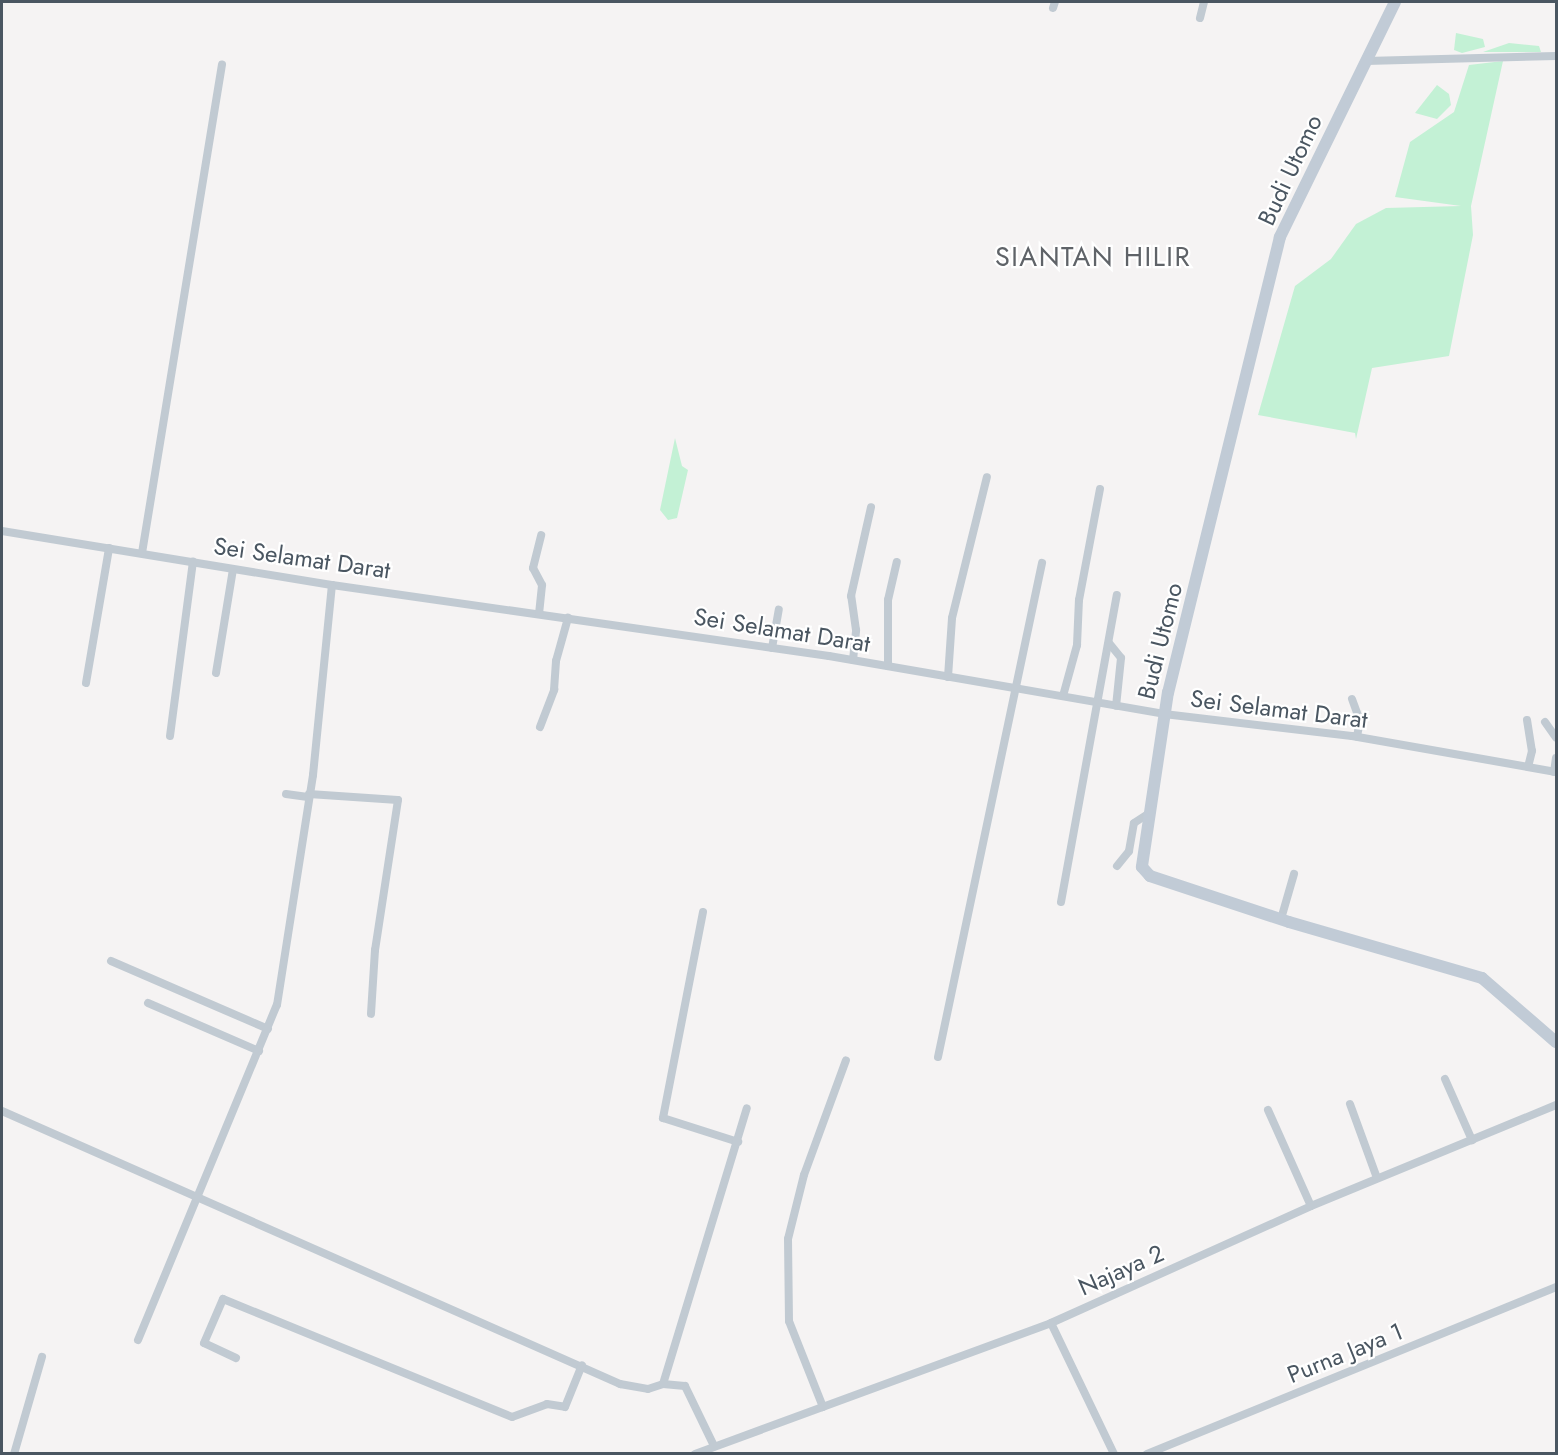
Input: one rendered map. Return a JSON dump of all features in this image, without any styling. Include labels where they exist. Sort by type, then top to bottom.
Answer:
[{"type":"street","points":[[1200,18],[1204,2]]},
{"type":"street","name":"Budi Utomo","points":[[1395,2],[1281,237],[1168,692],[1148,814],[1142,867],[1146,873],[1281,919],[1482,978],[1557,1042]]},
{"type":"street","points":[[1366,61],[1557,56]]},
{"type":"street","points":[[142,553],[222,65]]},
{"type":"street","points":[[948,672],[951,654],[951,618],[987,477]]},
{"type":"street","points":[[1063,696],[1066,676],[1077,645],[1079,600],[1100,489]]},
{"type":"street","points":[[853,657],[855,643],[851,596],[871,507]]},
{"type":"street","name":"Sei Selamat Darat","points":[[2,531],[332,585],[540,611],[568,618],[773,644],[948,672],[1116,706],[1165,710],[1358,735],[1556,772]]},
{"type":"street","points":[[540,611],[543,598],[540,577],[533,567],[541,535]]},
{"type":"street","points":[[86,683],[109,548]]},
{"type":"street","points":[[170,736],[193,562]]},
{"type":"street","points":[[888,663],[891,649],[888,600],[897,562]]},
{"type":"street","points":[[938,1057],[1014,684],[1042,562]]},
{"type":"street","points":[[216,673],[233,569]]},
{"type":"street","points":[[138,1340],[279,998],[308,796],[332,585]]},
{"type":"street","points":[[1060,902],[1089,769],[1096,692],[1109,643],[1117,595]]},
{"type":"street","points":[[773,644],[779,610]]},
{"type":"street","points":[[540,727],[554,690],[556,661],[568,618]]},
{"type":"street","points":[[1109,643],[1121,658],[1116,706]]},
{"type":"street","points":[[1352,699],[1360,721],[1358,735]]},
{"type":"street","points":[[1527,720],[1532,752],[1528,767]]},
{"type":"street","points":[[1545,722],[1557,738]]},
{"type":"street","points":[[1556,772],[1557,758]]},
{"type":"street","points":[[286,794],[398,800],[375,950],[371,1014]]},
{"type":"street","points":[[1117,866],[1128,851],[1134,823],[1148,814]]},
{"type":"street","points":[[1281,919],[1294,874]]},
{"type":"street","points":[[703,912],[663,1118],[738,1142]]},
{"type":"street","points":[[111,961],[268,1029]]},
{"type":"street","points":[[148,1004],[259,1050]]},
{"type":"street","points":[[823,1407],[789,1321],[788,1239],[804,1175],[846,1060]]},
{"type":"street","points":[[1446,1079],[1472,1140]]},
{"type":"street","points":[[1350,1104],[1377,1178]]},
{"type":"street","name":"Najaya 2","points":[[695,1454],[1051,1323],[1311,1206],[1556,1106]]},
{"type":"street","points":[[663,1384],[747,1108]]},
{"type":"street","points":[[1268,1110],[1311,1206]]},
{"type":"street","points":[[2,1111],[633,1388],[663,1384],[685,1386],[714,1446]]},
{"type":"street","name":"Purna Jaya 1","points":[[1147,1454],[1557,1287]]},
{"type":"street","points":[[236,1358],[204,1343],[223,1299],[512,1417],[548,1404],[565,1407],[582,1365]]},
{"type":"street","points":[[1051,1323],[1114,1454]]},
{"type":"street","points":[[14,1454],[42,1357]]},
{"type":"green space","points":[[1456,33],[1483,39],[1485,47],[1462,53],[1454,50]]},
{"type":"green space","points":[[1509,43],[1539,46],[1541,52],[1483,52]]},
{"type":"green space","points":[[1503,61],[1471,206],[1473,235],[1449,356],[1372,368],[1356,439],[1355,433],[1258,415],[1295,286],[1331,259],[1356,224],[1386,208],[1461,206],[1395,197],[1410,142],[1454,112],[1469,65]]},
{"type":"green space","points":[[1437,85],[1449,94],[1451,105],[1437,119],[1415,113]]},
{"type":"green space","points":[[675,438],[682,466],[688,470],[677,518],[668,520],[660,510]]},
{"type":"district","name":"SIANTAN HILIR","points":[[1093,257]]}]
